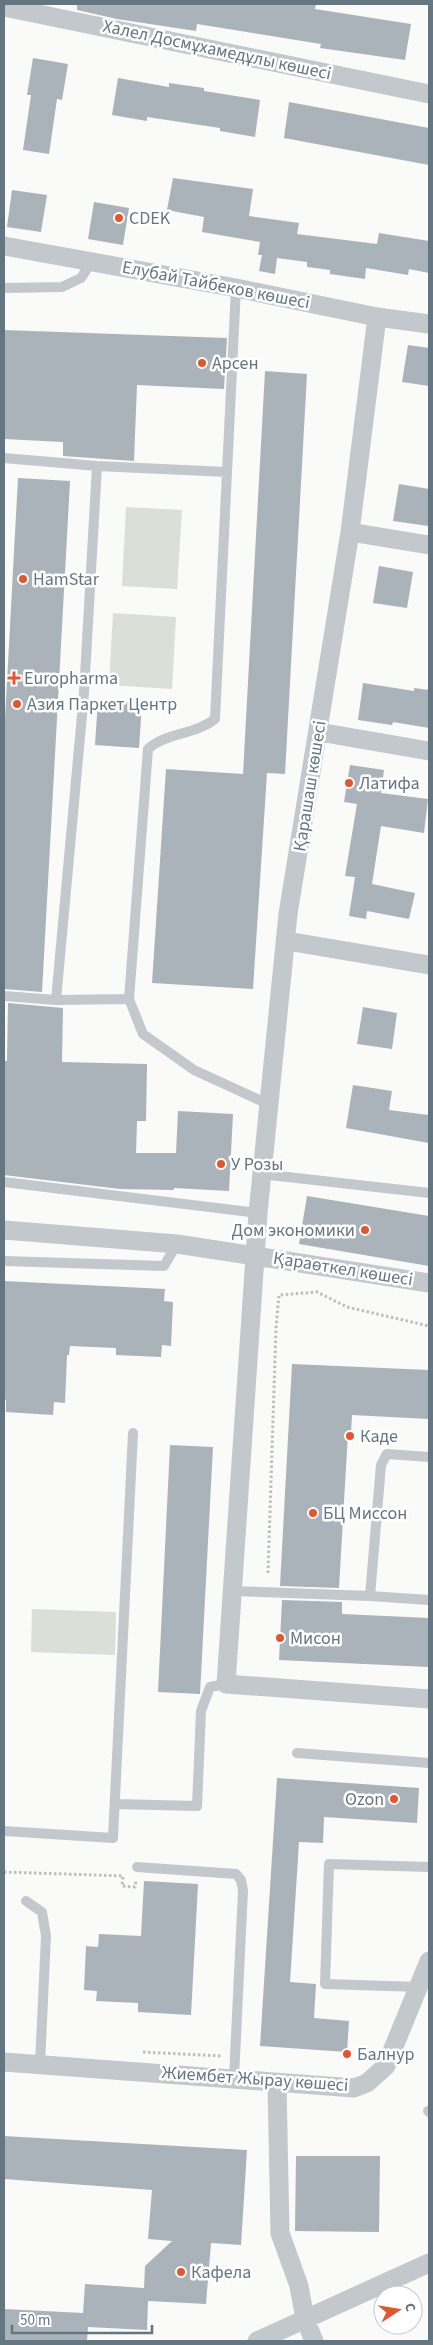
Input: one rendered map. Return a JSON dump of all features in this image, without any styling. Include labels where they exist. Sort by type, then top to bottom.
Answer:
[{"type":"street","name":"Халел Досмұхамедұлы көшесі","points":[[4,7],[429,94]]},
{"type":"street","name":"Елубай Тайбеков көшесі","points":[[4,246],[236,288],[377,317],[429,324]]},
{"type":"street","name":"Қарашаш көшесі","points":[[226,1684],[261,1174],[287,941],[288,914],[350,532],[377,317]]},
{"type":"street","points":[[350,532],[429,545]]},
{"type":"street","points":[[319,732],[429,751]]},
{"type":"street","points":[[287,941],[429,965]]},
{"type":"street","name":"Қараөткел көшесі","points":[[4,1230],[178,1244],[429,1282]]},
{"type":"street","points":[[226,1684],[429,1699]]},
{"type":"street","name":"Жиембет Жырау көшесі","points":[[4,2062],[354,2088],[367,2083],[386,2066],[420,1987],[429,1961]]},
{"type":"street","points":[[277,2083],[280,2233],[299,2286],[305,2319],[314,2341]]},
{"type":"street","points":[[262,2340],[429,2263]]},
{"type":"lane","points":[[4,288],[62,287],[81,278],[92,262]]},
{"type":"lane","points":[[236,288],[215,719],[206,726],[157,741],[148,749],[128,999],[143,1034],[194,1070],[268,1104]]},
{"type":"lane","points":[[4,458],[97,466],[227,472]]},
{"type":"lane","points":[[56,1000],[84,693],[97,466]]},
{"type":"lane","points":[[4,996],[56,1000],[128,999]]},
{"type":"lane","points":[[261,1174],[429,1193]]},
{"type":"lane","points":[[4,1182],[258,1213]]},
{"type":"lane","points":[[4,1261],[164,1266],[178,1244]]},
{"type":"lane","points":[[4,1831],[113,1838],[133,1433]]},
{"type":"lane","points":[[370,1596],[382,1465],[387,1454],[429,1458]]},
{"type":"lane","points":[[232,1591],[429,1600]]},
{"type":"lane","points":[[115,1804],[197,1806],[201,1711],[210,1687],[226,1684]]},
{"type":"lane","points":[[298,1753],[429,1763]]},
{"type":"lane","points":[[420,1987],[325,1984],[329,1864],[429,1867]]},
{"type":"lane","points":[[137,1867],[236,1874],[241,1880],[243,1891],[234,2078]]},
{"type":"lane","points":[[26,1901],[42,1912],[46,1936],[40,2064]]},
{"type":"path","points":[[268,1573],[276,1328],[279,1296],[317,1292],[347,1307],[429,1326]]},
{"type":"path","points":[[4,1872],[123,1876],[122,1886],[135,1887],[137,1867]]},
{"type":"shaded area","points":[[126,507],[182,510],[177,589],[122,586]]},
{"type":"shaded area","points":[[113,613],[176,617],[172,689],[109,685]]},
{"type":"shaded area","points":[[32,1609],[116,1612],[115,1655],[31,1652]]},
{"type":"building","points":[[77,4],[316,4],[315,9],[411,24],[405,60],[320,48],[321,44],[197,24],[196,31],[117,19],[77,10]]},
{"type":"building","points":[[33,58],[68,64],[62,100],[57,99],[49,154],[23,150],[31,95],[27,95]]},
{"type":"building","points":[[118,78],[169,87],[169,83],[204,88],[204,91],[260,100],[255,137],[220,131],[220,128],[147,117],[147,121],[112,115]]},
{"type":"building","points":[[289,102],[429,128],[429,165],[284,138]]},
{"type":"building","points":[[173,178],[253,189],[249,216],[299,223],[297,234],[377,244],[379,233],[429,241],[429,273],[409,269],[408,275],[366,268],[365,279],[330,274],[330,270],[307,267],[307,262],[277,258],[275,274],[259,271],[262,255],[258,255],[260,242],[202,232],[204,217],[167,210]]},
{"type":"building","points":[[12,190],[47,195],[41,232],[7,227]]},
{"type":"building","points":[[94,202],[129,208],[123,245],[88,239]]},
{"type":"building","points":[[4,330],[227,338],[224,389],[137,385],[134,461],[63,456],[63,442],[4,439]]},
{"type":"building","points":[[408,345],[429,348],[429,386],[402,382]]},
{"type":"building","points":[[265,371],[307,374],[285,774],[267,773],[253,989],[152,983],[166,769],[243,774]]},
{"type":"building","points":[[18,478],[70,481],[42,992],[4,989],[4,737]]},
{"type":"building","points":[[399,484],[429,489],[428,526],[393,521]]},
{"type":"building","points":[[379,566],[413,572],[407,608],[373,603]]},
{"type":"building","points":[[363,683],[414,691],[414,688],[429,690],[429,728],[393,722],[392,725],[358,720]]},
{"type":"building","points":[[98,700],[142,703],[139,748],[95,745]]},
{"type":"building","points":[[350,765],[384,770],[381,793],[428,799],[424,833],[381,826],[372,884],[415,893],[409,919],[367,911],[366,919],[349,916],[355,877],[345,876],[357,804],[344,802]]},
{"type":"building","points":[[8,1003],[63,1008],[62,1062],[147,1064],[146,1121],[137,1121],[136,1153],[176,1153],[178,1111],[233,1114],[229,1191],[174,1188],[174,1190],[120,1189],[4,1175],[4,1061],[7,1061]]},
{"type":"building","points":[[363,1007],[397,1013],[392,1049],[357,1044]]},
{"type":"building","points":[[353,1085],[392,1091],[389,1110],[429,1115],[429,1143],[346,1128]]},
{"type":"building","name":"Дом экономики","points":[[307,1196],[429,1216],[429,1266],[299,1244]]},
{"type":"building","points":[[4,1281],[165,1289],[164,1301],[173,1302],[171,1346],[162,1345],[161,1357],[116,1355],[116,1348],[70,1346],[69,1355],[67,1355],[65,1403],[54,1402],[53,1415],[6,1412],[6,1400],[4,1399]]},
{"type":"building","points":[[292,1364],[429,1370],[429,1419],[352,1415],[351,1433],[348,1433],[339,1588],[280,1586]]},
{"type":"building","points":[[170,1445],[213,1447],[200,1694],[158,1692]]},
{"type":"building","points":[[282,1600],[342,1602],[342,1614],[429,1618],[429,1667],[279,1660]]},
{"type":"building","points":[[277,1778],[419,1788],[417,1823],[324,1817],[323,1843],[299,1842],[290,1982],[316,1984],[314,2018],[349,2021],[347,2052],[260,2046]]},
{"type":"building","points":[[144,1881],[198,1884],[191,2015],[138,2012],[138,2003],[96,2001],[97,1991],[84,1990],[86,1946],[98,1947],[99,1934],[141,1936]]},
{"type":"building","points":[[4,2136],[247,2150],[241,2245],[211,2243],[206,2304],[148,2301],[147,2330],[88,2327],[87,2341],[4,2341],[4,2309],[83,2313],[85,2284],[144,2288],[145,2266],[172,2241],[148,2239],[152,2190],[4,2179]]},
{"type":"building","points":[[296,2156],[380,2156],[379,2232],[295,2231]]},
{"type":"place","name":"CDEK","points":[[119,218]]},
{"type":"place","name":"Арсен","points":[[202,363]]},
{"type":"place","name":"HamStar","points":[[23,579]]},
{"type":"place","name":"Europharma","points":[[14,678]]},
{"type":"place","name":"Азия Паркет Центр","points":[[17,704]]},
{"type":"place","name":"Латифа","points":[[349,783]]},
{"type":"place","name":"У Розы","points":[[221,1164]]},
{"type":"place","name":"Дом экономики","points":[[365,1230]]},
{"type":"place","name":"Каде","points":[[350,1436]]},
{"type":"place","name":"БЦ Миссон","points":[[313,1513]]},
{"type":"place","name":"Мисон","points":[[280,1638]]},
{"type":"place","name":"Ozon","points":[[394,1799]]},
{"type":"place","name":"Балнур","points":[[347,2054]]},
{"type":"place","name":"Кафела","points":[[181,2272]]}]
